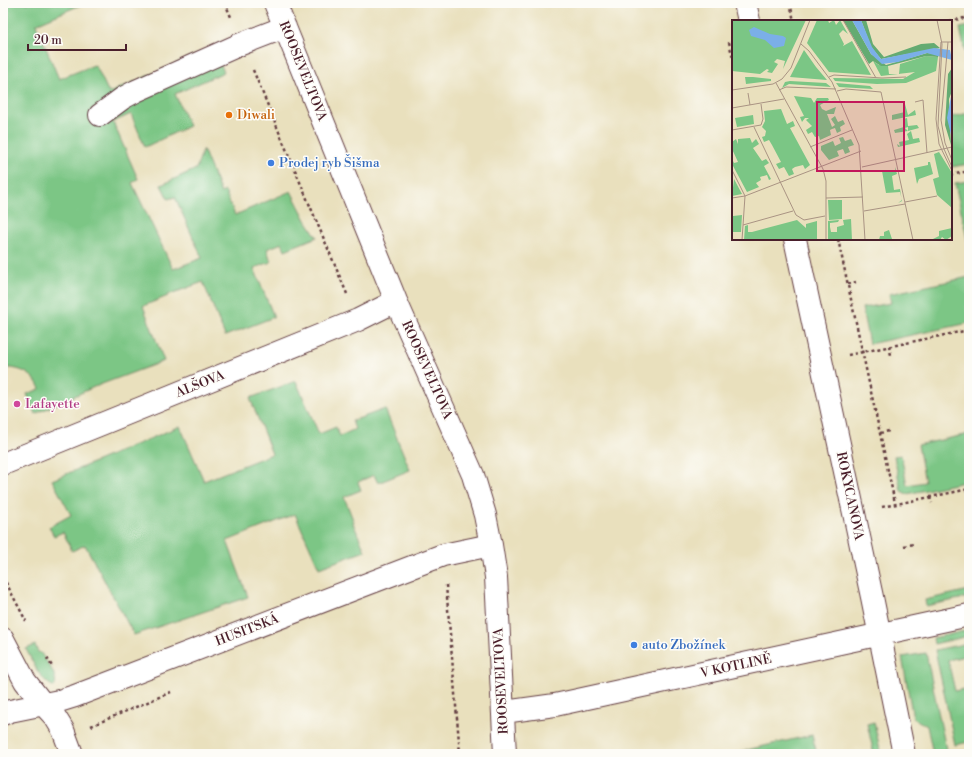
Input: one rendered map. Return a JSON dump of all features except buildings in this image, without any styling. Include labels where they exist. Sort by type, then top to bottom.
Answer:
[{"type":"street","name":"ROOSEVELTOVA","points":[[275,3],[396,301],[473,475],[485,515],[491,545],[498,603],[505,754]]},
{"type":"street","points":[[745,3],[749,20]]},
{"type":"street","points":[[100,115],[122,98],[136,91],[241,44],[285,27]]},
{"type":"street","name":"ROKYCANOVA","points":[[795,240],[904,754]]},
{"type":"street","name":"ALŠOVA","points":[[3,464],[358,320],[396,301]]},
{"type":"street","name":"HUSITSKÁ","points":[[3,714],[10,711],[59,701],[75,696],[443,556],[491,545]]},
{"type":"street","name":"V KOTLINĚ","points":[[503,712],[555,705],[969,615]]},
{"type":"street","points":[[3,639],[25,681],[55,717],[63,730],[72,754]]},
{"type":"path","points":[[225,3],[349,298]]},
{"type":"path","points":[[790,3],[794,20]]},
{"type":"path","points":[[952,21],[969,17]]},
{"type":"path","points":[[952,175],[969,171]]},
{"type":"path","points":[[838,240],[895,503],[969,489]]},
{"type":"path","points":[[848,284],[856,282]]},
{"type":"path","points":[[862,352],[969,330]]},
{"type":"path","points":[[889,346],[891,355]]},
{"type":"path","points":[[880,434],[889,431]]},
{"type":"path","points":[[930,497],[932,503]]},
{"type":"path","points":[[904,546],[914,544]]},
{"type":"path","points":[[443,556],[460,754]]},
{"type":"path","points":[[954,754],[969,750]]},
{"type":"green space","points":[[3,3],[85,3],[36,24],[59,79],[94,65],[97,68],[109,93],[213,47],[224,72],[175,94],[189,126],[145,147],[131,114],[113,122],[138,179],[132,183],[173,269],[202,258],[175,197],[168,199],[161,185],[196,169],[203,149],[221,193],[225,191],[235,215],[291,191],[306,220],[317,237],[285,250],[282,243],[267,249],[271,262],[254,268],[274,317],[225,336],[203,282],[168,295],[143,306],[164,361],[94,387],[35,414],[27,394],[40,389],[37,383],[25,372],[3,368]]},
{"type":"green space","points":[[969,26],[969,71],[960,28]]},
{"type":"green space","points":[[969,113],[969,164],[952,167],[952,117]]},
{"type":"green space","points":[[969,181],[969,248],[955,183]]},
{"type":"green space","points":[[969,277],[969,323],[869,344],[862,308],[891,303],[889,294]]},
{"type":"green space","points":[[296,381],[319,434],[336,427],[340,436],[355,429],[352,421],[385,409],[410,470],[378,483],[374,475],[358,482],[361,490],[344,497],[365,551],[319,568],[295,514],[227,541],[248,597],[134,635],[85,545],[72,551],[63,532],[54,536],[49,527],[71,515],[52,480],[180,426],[204,481],[272,454],[250,398]]},
{"type":"green space","points":[[969,434],[969,481],[907,494],[901,491],[894,456],[901,455],[907,485],[925,482],[918,445]]},
{"type":"green space","points":[[969,590],[969,597],[926,606],[925,600]]},
{"type":"green space","points":[[969,630],[969,636],[934,644],[933,638]]},
{"type":"green space","points":[[969,643],[969,655],[948,660],[955,691],[969,688],[969,742],[955,745],[935,650]]},
{"type":"green space","points":[[35,645],[38,652],[41,653],[54,674],[54,687],[44,680],[34,666],[26,649]]},
{"type":"green space","points":[[926,653],[947,754],[933,754],[927,726],[913,718],[902,657]]},
{"type":"green space","points":[[874,722],[881,754],[874,754],[867,724]]},
{"type":"green space","points":[[812,735],[817,754],[729,754]]},
{"type":"place","name":"Diwali","points":[[229,115]]},
{"type":"place","name":"Prodej ryb Šišma","points":[[271,163]]},
{"type":"place","name":"Lafayette","points":[[17,404]]},
{"type":"place","name":"auto Zbožínek","points":[[634,645]]}]
